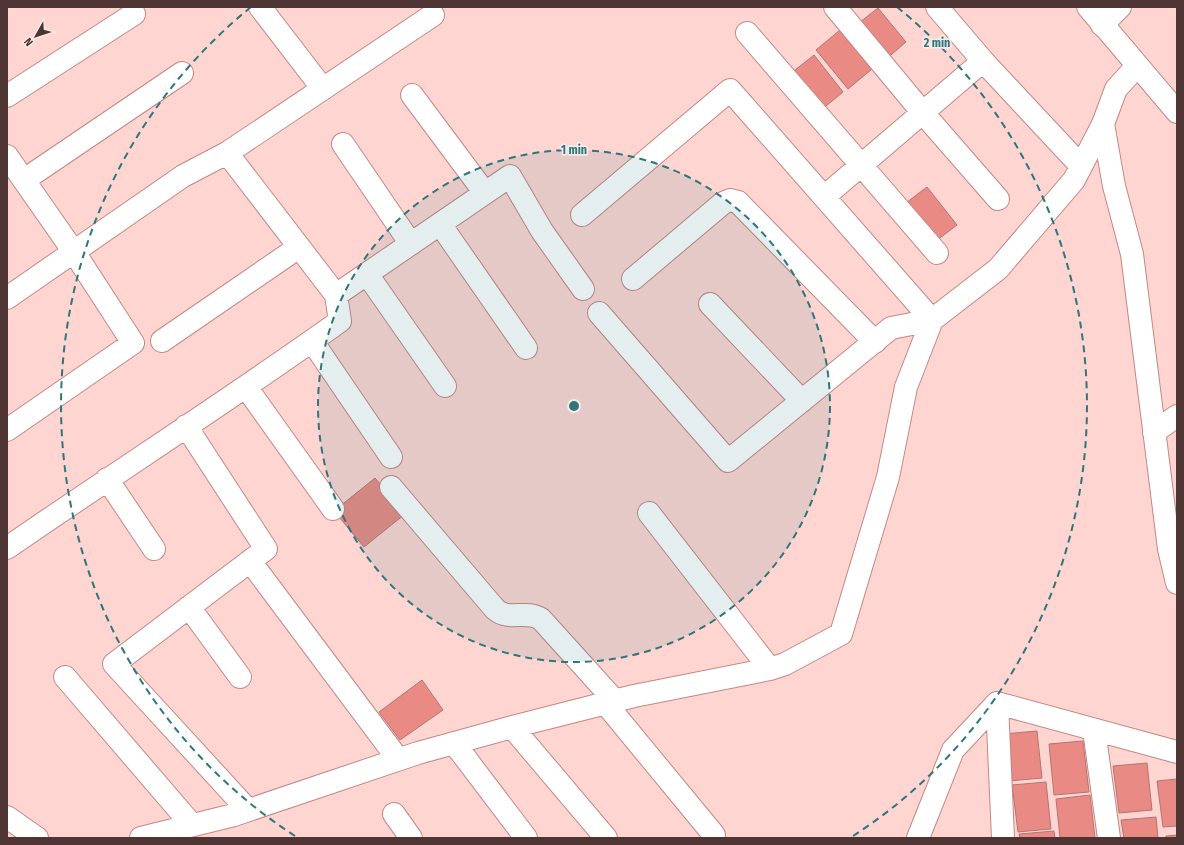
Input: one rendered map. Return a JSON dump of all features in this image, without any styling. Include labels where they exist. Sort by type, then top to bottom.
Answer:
[{"type":"street","points":[[260,7],[322,89]]},
{"type":"street","points":[[835,7],[922,113],[998,199]]},
{"type":"street","points":[[937,7],[983,61],[1081,166]]},
{"type":"street","points":[[1088,7],[1177,112]]},
{"type":"street","points":[[1102,25],[1120,7]]},
{"type":"street","points":[[7,96],[134,14]]},
{"type":"street","points":[[7,298],[183,176],[227,153],[433,16]]},
{"type":"street","points":[[747,33],[860,166],[937,253]]},
{"type":"street","points":[[824,197],[983,61]]},
{"type":"street","points":[[599,313],[728,461],[892,328],[932,320],[998,269],[1074,180],[1103,124],[1116,89],[1138,66]]},
{"type":"street","points":[[24,180],[182,73]]},
{"type":"street","points":[[582,214],[730,90],[932,320]]},
{"type":"street","points":[[412,94],[485,193]]},
{"type":"street","points":[[1103,124],[1114,186],[1132,254],[1154,432],[1172,535],[1177,583]]},
{"type":"street","points":[[343,144],[411,244]]},
{"type":"street","points":[[7,548],[107,479],[246,387],[340,321],[336,295],[227,153]]},
{"type":"street","points":[[7,156],[74,252],[133,343],[7,430]]},
{"type":"street","points":[[336,295],[510,176],[542,231],[582,289]]},
{"type":"street","points":[[633,279],[723,203],[730,200],[738,202],[875,342]]},
{"type":"street","points":[[440,224],[526,348]]},
{"type":"street","points":[[162,341],[299,247]]},
{"type":"street","points":[[367,274],[445,386]]},
{"type":"street","points":[[710,304],[802,401]]},
{"type":"street","points":[[140,838],[248,810],[398,760],[512,727],[611,702],[770,669],[785,664],[841,634],[888,477],[906,387],[932,320]]},
{"type":"street","points":[[312,341],[391,457]]},
{"type":"street","points":[[246,387],[333,509]]},
{"type":"street","points":[[1154,432],[1177,416]]},
{"type":"street","points":[[186,426],[266,549],[114,664],[248,810]]},
{"type":"street","points":[[107,479],[154,549]]},
{"type":"street","points":[[391,487],[495,609],[501,614],[509,616],[530,614],[541,619],[611,702],[714,834]]},
{"type":"street","points":[[649,513],[770,669]]},
{"type":"street","points":[[250,561],[398,760]]},
{"type":"street","points":[[189,608],[240,677]]},
{"type":"street","points":[[65,678],[192,825]]},
{"type":"street","points":[[997,702],[1177,752]]},
{"type":"street","points":[[918,838],[953,750],[997,702]]},
{"type":"street","points":[[997,702],[1003,838]]},
{"type":"street","points":[[512,727],[606,838]]},
{"type":"street","points":[[1094,730],[1109,838]]},
{"type":"street","points":[[454,744],[518,835]]},
{"type":"street","points":[[394,814],[411,838]]},
{"type":"street","points":[[7,817],[37,838]]},
{"type":"building","points":[[878,8],[906,42],[884,61],[855,26]]},
{"type":"building","points":[[840,30],[872,69],[848,89],[816,50]]},
{"type":"building","points":[[814,55],[843,92],[820,111],[790,74]]},
{"type":"building","points":[[927,187],[957,225],[932,244],[902,206]]},
{"type":"building","points":[[375,478],[405,514],[364,547],[334,511]]},
{"type":"building","points":[[422,680],[443,710],[400,740],[379,712]]},
{"type":"building","points":[[1037,731],[1042,778],[1009,781],[1003,734]]},
{"type":"building","points":[[1083,741],[1089,792],[1054,795],[1049,744]]},
{"type":"building","points":[[1147,763],[1152,810],[1119,813],[1113,766]]},
{"type":"building","points":[[1177,779],[1177,826],[1163,827],[1157,781]]},
{"type":"building","points":[[1046,782],[1051,829],[1018,832],[1012,785]]},
{"type":"building","points":[[1090,795],[1095,838],[1060,838],[1056,799]]},
{"type":"building","points":[[1156,817],[1158,838],[1124,838],[1121,820]]},
{"type":"building","points":[[1054,831],[1055,838],[1020,838],[1019,834]]},
{"type":"building","points":[[1177,835],[1177,838],[1166,838],[1166,836]]}]
